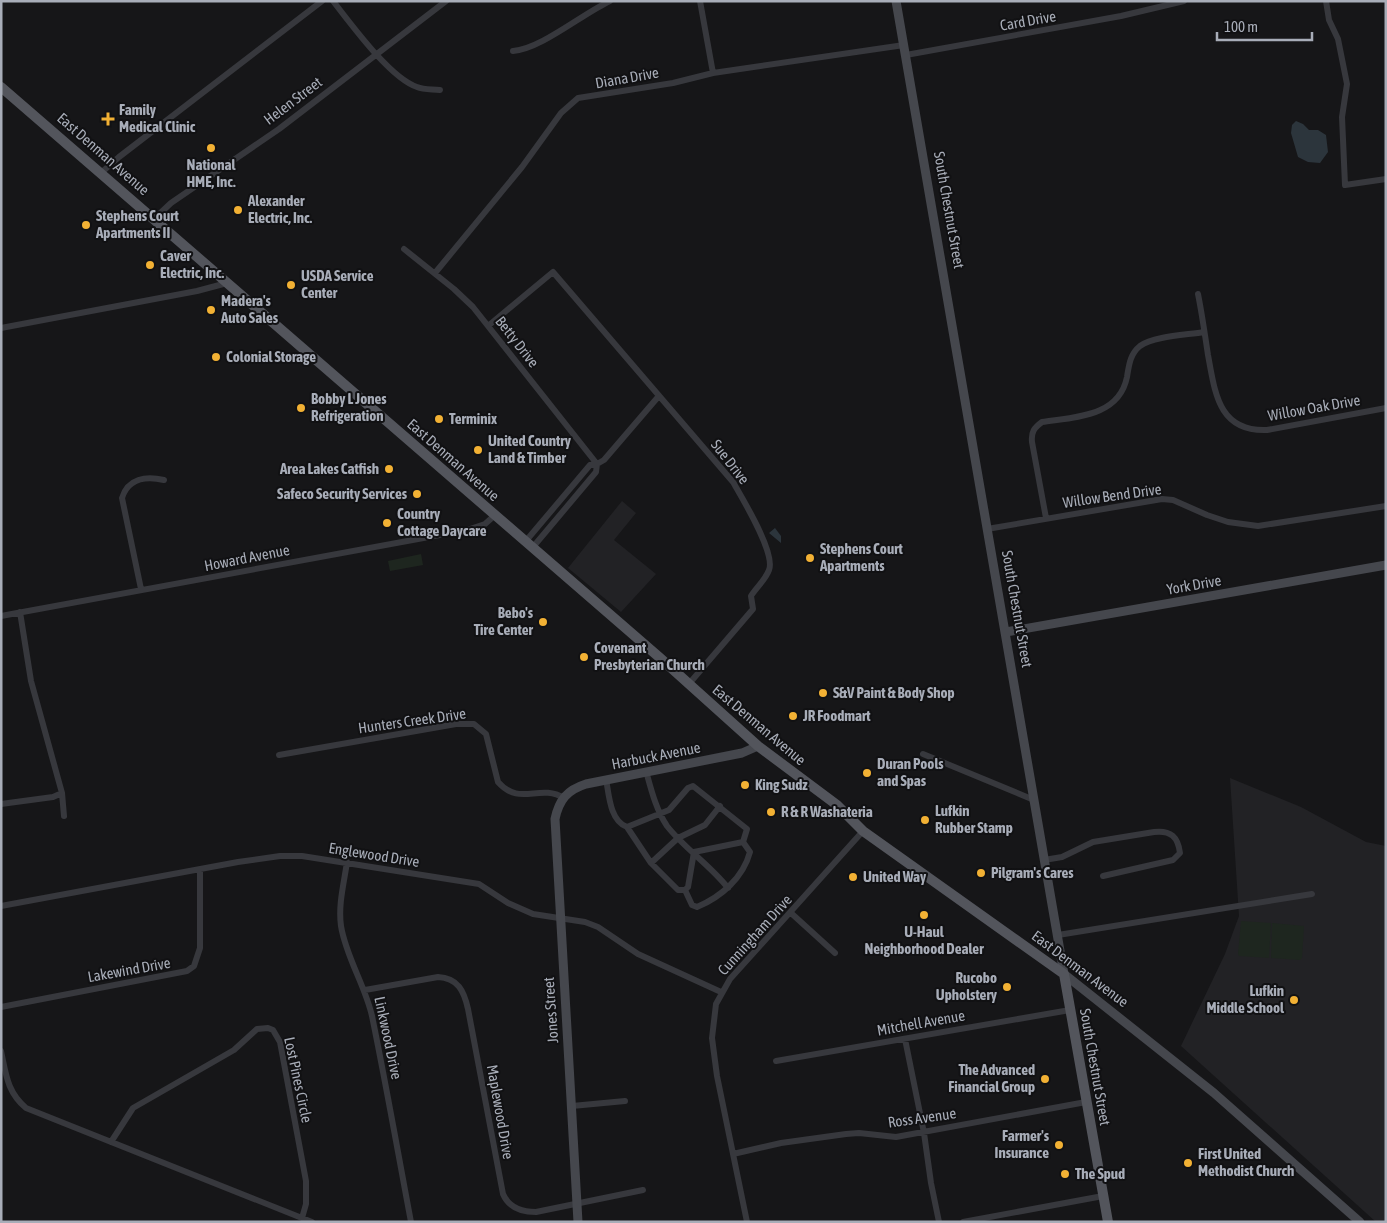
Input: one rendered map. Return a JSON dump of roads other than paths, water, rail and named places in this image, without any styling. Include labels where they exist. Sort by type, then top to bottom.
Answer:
[{"type":"main road","name":"South Chestnut Street","points":[[896,1],[1108,1222]]},
{"type":"main road","name":"East Denman Avenue","points":[[1,87],[102,172],[758,746],[837,806],[863,831],[1064,974],[1214,1094],[1360,1222]]},
{"type":"main road","name":"York Drive","points":[[1006,632],[1386,565]]},
{"type":"main road","name":"Harbuck Avenue","points":[[564,798],[573,788],[606,779],[742,753],[758,746]]},
{"type":"main road","name":"Jones Street","points":[[564,798],[558,806],[555,819],[578,1222]]},
{"type":"street","points":[[102,172],[322,1]]},
{"type":"street","points":[[333,1],[369,47],[404,81],[416,87],[440,90]]},
{"type":"street","name":"Helen Street","points":[[154,219],[171,203],[279,128],[376,52],[446,1]]},
{"type":"street","points":[[513,51],[526,50],[582,15],[610,1]]},
{"type":"street","points":[[700,1],[713,73]]},
{"type":"street","name":"Card Drive","points":[[906,55],[1121,16],[1184,1]]},
{"type":"street","points":[[1326,1],[1329,20],[1338,39],[1347,84],[1342,117],[1345,185],[1386,179]]},
{"type":"street","name":"Diana Drive","points":[[435,273],[570,103],[578,98],[673,83],[713,73],[904,45]]},
{"type":"street","name":"Betty Drive","points":[[404,249],[454,289],[488,326],[597,464]]},
{"type":"street","name":"Sue Drive","points":[[488,326],[553,272],[658,397],[733,482],[762,538],[769,562],[769,570],[751,596],[753,609],[688,685]]},
{"type":"street","points":[[1,328],[197,291],[227,283]]},
{"type":"street","name":"Willow Oak Drive","points":[[1198,294],[1218,402],[1230,419],[1239,425],[1256,430],[1266,430],[1386,408]]},
{"type":"street","points":[[1046,518],[1032,435],[1036,426],[1042,422],[1093,414],[1112,404],[1121,395],[1133,354],[1142,345],[1204,332]]},
{"type":"street","points":[[529,544],[590,465],[604,460],[658,397]]},
{"type":"street","points":[[141,589],[122,498],[124,490],[135,481],[152,478],[164,480]]},
{"type":"street","name":"Willow Bend Drive","points":[[987,529],[1162,499],[1173,500],[1228,522],[1258,526],[1386,506]]},
{"type":"street","name":"Howard Avenue","points":[[1,616],[467,530],[485,524],[494,516]]},
{"type":"street","points":[[20,612],[31,681],[62,793],[64,816]]},
{"type":"street","name":"Hunters Creek Drive","points":[[279,755],[456,724],[474,724],[486,734],[498,782],[503,787],[517,794],[554,792],[564,798]]},
{"type":"street","points":[[923,754],[1034,800]]},
{"type":"street","points":[[646,771],[660,814],[678,838],[728,888]]},
{"type":"street","points":[[606,779],[613,812],[622,825],[627,827],[650,863],[678,890],[686,890]]},
{"type":"street","points":[[627,827],[669,810],[690,786],[699,790],[746,826],[747,833],[743,842]]},
{"type":"street","points":[[1,804],[62,793]]},
{"type":"street","points":[[650,863],[678,838],[704,826],[720,806]]},
{"type":"street","name":"Cunningham Drive","points":[[747,1222],[712,1038],[713,1014],[721,992],[730,979],[863,831]]},
{"type":"street","points":[[1044,860],[1062,857],[1093,842],[1154,832],[1163,831],[1172,834],[1179,842],[1180,853],[1173,860],[1103,876]]},
{"type":"street","points":[[694,852],[743,842]]},
{"type":"street","points":[[694,852],[686,890],[692,905],[697,907],[728,888],[735,881],[748,856],[749,848],[743,842]]},
{"type":"street","name":"Englewood Drive","points":[[1,906],[280,856],[347,862],[479,884],[533,914],[585,922],[598,927],[638,954],[721,992]]},
{"type":"street","name":"Linkwood Drive","points":[[347,862],[341,904],[341,924],[348,950],[365,990],[372,1014],[411,1222]]},
{"type":"street","name":"Lakewind Drive","points":[[1,1006],[187,971],[194,966],[200,948],[200,870]]},
{"type":"street","points":[[1058,935],[1312,894]]},
{"type":"street","points":[[791,913],[835,953]]},
{"type":"street","name":"Maplewood Drive","points":[[365,990],[438,977],[447,978],[459,985],[468,1009],[505,1200],[511,1206],[526,1212],[577,1204],[642,1190]]},
{"type":"street","name":"Mitchell Avenue","points":[[776,1061],[1070,1010]]},
{"type":"street","name":"Lost Pines Circle","points":[[112,1142],[133,1108],[234,1050],[257,1029],[268,1028],[273,1030],[280,1042],[306,1181],[306,1204],[302,1218]]},
{"type":"street","points":[[905,1038],[924,1132],[931,1184],[939,1222]]},
{"type":"street","points":[[1,1051],[7,1084],[19,1102],[34,1111],[312,1222]]},
{"type":"street","points":[[572,1106],[625,1101]]},
{"type":"street","name":"Ross Avenue","points":[[733,1154],[781,1143],[846,1134],[859,1133],[896,1137],[1086,1102]]},
{"type":"street","points":[[963,1222],[1103,1196]]},
{"type":"place","name":"Family Medical Clinic","points":[[108,119]]},
{"type":"place","name":"National HME, Inc.","points":[[211,148]]},
{"type":"place","name":"Alexander Electric, Inc.","points":[[238,210]]},
{"type":"place","name":"Stephens Court Apartments II","points":[[86,225]]},
{"type":"place","name":"Caver Electric, Inc.","points":[[150,265]]},
{"type":"place","name":"USDA Service Center","points":[[291,285]]},
{"type":"place","name":"Madera's Auto Sales","points":[[211,310]]},
{"type":"place","name":"Colonial Storage","points":[[216,357]]},
{"type":"place","name":"Bobby L Jones Refrigeration","points":[[301,408]]},
{"type":"place","name":"Terminix","points":[[439,419]]},
{"type":"place","name":"United Country Land & Timber","points":[[478,450]]},
{"type":"place","name":"Area Lakes Catfish","points":[[389,469]]},
{"type":"place","name":"Safeco Security Services","points":[[417,494]]},
{"type":"place","name":"Country Cottage Daycare","points":[[387,523]]},
{"type":"place","name":"Stephens Court Apartments","points":[[810,558]]},
{"type":"place","name":"Bebo's Tire Center","points":[[543,622]]},
{"type":"place","name":"Covenant Presbyterian Church","points":[[584,657]]},
{"type":"place","name":"S&V Paint & Body Shop","points":[[823,693]]},
{"type":"place","name":"JR Foodmart","points":[[793,716]]},
{"type":"place","name":"Duran Pools and Spas","points":[[867,773]]},
{"type":"place","name":"King Sudz","points":[[745,785]]},
{"type":"place","name":"R & R Washateria","points":[[771,812]]},
{"type":"place","name":"Lufkin Rubber Stamp","points":[[925,820]]},
{"type":"place","name":"Pilgram's Cares","points":[[981,873]]},
{"type":"place","name":"United Way","points":[[853,877]]},
{"type":"place","name":"U-Haul Neighborhood Dealer","points":[[924,915]]},
{"type":"place","name":"Rucobo Upholstery","points":[[1007,987]]},
{"type":"place","name":"Lufkin Middle School","points":[[1294,1000]]},
{"type":"place","name":"The Advanced Financial Group","points":[[1045,1079]]},
{"type":"place","name":"Farmer's Insurance","points":[[1059,1145]]},
{"type":"place","name":"First United Methodist Church","points":[[1188,1163]]},
{"type":"place","name":"The Spud","points":[[1065,1174]]}]
